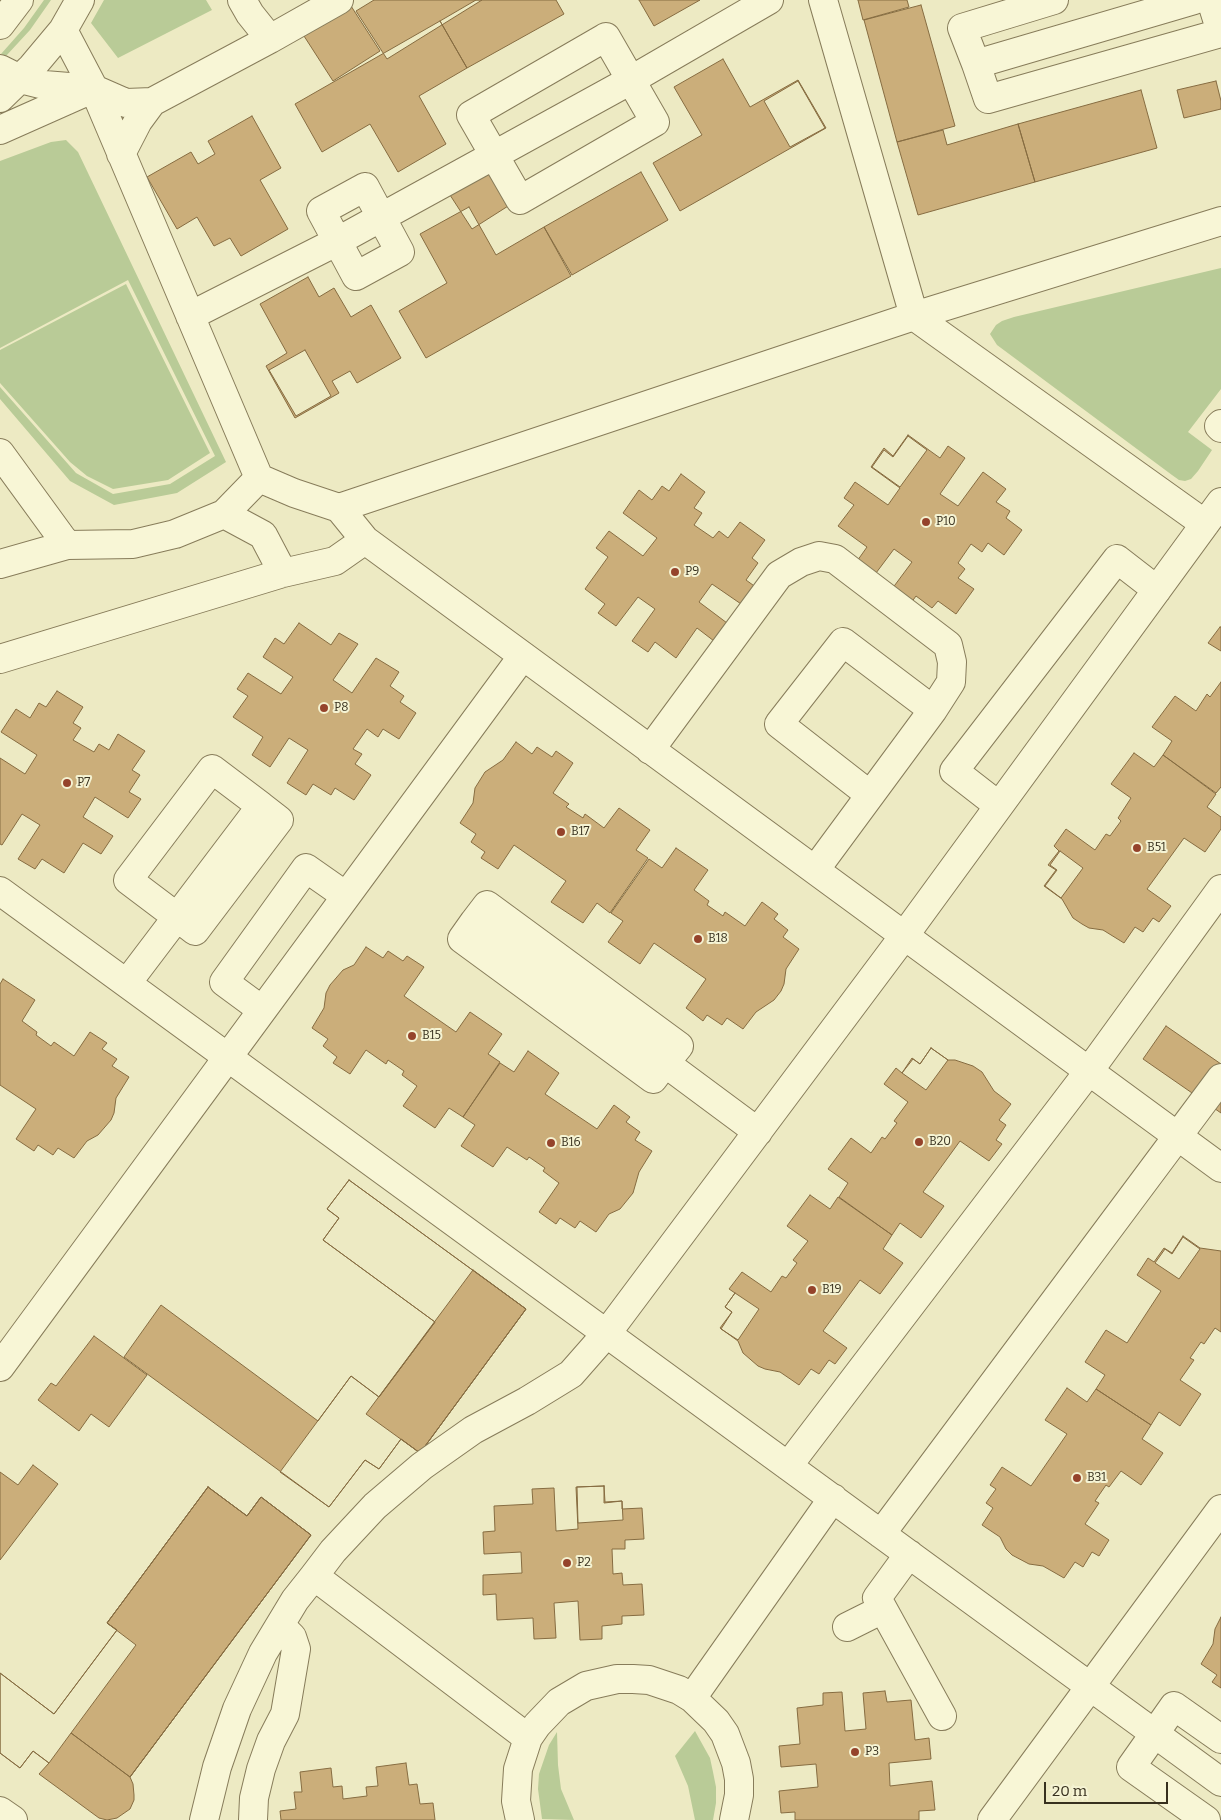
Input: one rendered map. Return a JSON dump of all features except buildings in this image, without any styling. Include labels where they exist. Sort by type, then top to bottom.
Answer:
[{"type":"street","points":[[0,25],[19,0]]},
{"type":"street","points":[[0,98],[10,74],[32,67],[62,30],[80,0]]},
{"type":"street","points":[[242,0],[250,14],[270,39]]},
{"type":"street","points":[[121,154],[138,121],[152,102],[339,0]]},
{"type":"street","points":[[381,217],[631,80],[769,0]]},
{"type":"street","points":[[823,0],[914,316],[1205,524]]},
{"type":"street","points":[[1054,0],[962,28],[988,99],[1221,32],[1211,0]]},
{"type":"street","points":[[976,64],[1194,0]]},
{"type":"street","points":[[62,30],[94,89],[259,478],[294,493],[339,508],[365,540],[1221,1168]]},
{"type":"street","points":[[606,37],[656,122],[520,200],[494,155],[471,115],[606,37]]},
{"type":"street","points":[[10,74],[44,85],[94,89],[126,103],[152,102]]},
{"type":"street","points":[[0,130],[94,89]]},
{"type":"street","points":[[365,187],[400,252],[356,276],[338,242],[321,211],[365,187]]},
{"type":"street","points":[[339,508],[914,316],[1221,221]]},
{"type":"street","points":[[190,316],[338,242]]},
{"type":"street","points":[[0,453],[67,545]]},
{"type":"street","points":[[0,564],[67,545],[133,544],[174,534],[224,514],[259,478]]},
{"type":"street","points":[[204,1820],[217,1767],[237,1709],[263,1653],[295,1600],[333,1551],[375,1506],[422,1466],[473,1430],[527,1401],[571,1374],[607,1334],[904,936],[1221,502]]},
{"type":"street","points":[[224,514],[262,535],[283,573]]},
{"type":"street","points":[[0,659],[283,573],[335,561],[365,540]]},
{"type":"street","points":[[650,750],[779,574],[801,562],[819,556],[834,558],[948,645],[952,662],[951,682],[933,710],[815,870]]},
{"type":"street","points":[[999,806],[954,771],[1117,560],[1157,590]]},
{"type":"street","points":[[870,796],[779,724],[843,642],[933,710]]},
{"type":"street","points":[[0,1367],[522,657]]},
{"type":"street","points":[[212,770],[279,820],[195,931],[177,917],[128,880],[212,770]]},
{"type":"street","points":[[262,1010],[224,982],[306,868],[346,896]]},
{"type":"street","points":[[788,1466],[1089,1071],[1221,888]]},
{"type":"street","points":[[0,891],[1221,1782]]},
{"type":"street","points":[[487,905],[679,1046],[665,1063],[653,1079],[462,939],[487,905]]},
{"type":"street","points":[[127,983],[177,917]]},
{"type":"street","points":[[665,1063],[758,1132]]},
{"type":"street","points":[[881,1534],[1221,1078]]},
{"type":"street","points":[[692,1698],[833,1498]]},
{"type":"street","points":[[992,1820],[1221,1509]]},
{"type":"street","points":[[909,1554],[877,1598],[942,1716]]},
{"type":"street","points":[[314,1576],[528,1738]]},
{"type":"street","points":[[847,1627],[883,1610]]},
{"type":"street","points":[[253,1820],[254,1798],[261,1769],[271,1741],[285,1714],[296,1649],[292,1637],[280,1625]]},
{"type":"street","points":[[520,1820],[516,1801],[518,1769],[528,1738],[537,1725],[559,1702],[586,1686],[617,1679],[649,1680],[679,1690],[692,1698],[716,1721],[725,1734],[731,1748],[739,1779],[739,1795],[734,1820]]},
{"type":"street","points":[[1206,1820],[1131,1767],[1174,1706],[1221,1739]]},
{"type":"street","points":[[0,1810],[13,1820]]},
{"type":"green space","points":[[44,0],[51,0],[30,30],[6,56],[1,54],[24,28]]},
{"type":"green space","points":[[104,0],[206,0],[212,10],[118,58],[91,23]]},
{"type":"green space","points":[[66,140],[78,152],[226,462],[177,493],[114,505],[70,481],[0,399],[0,387],[76,473],[113,494],[170,484],[215,456],[128,280],[0,348],[0,161],[51,142]]},
{"type":"green space","points":[[1221,268],[1221,389],[1188,432],[1212,450],[1198,471],[1191,479],[1185,481],[1179,480],[1172,475],[997,345],[990,334],[996,325],[1014,317]]},
{"type":"green space","points":[[126,284],[210,453],[168,480],[113,489],[87,476],[70,462],[0,383],[0,350]]},
{"type":"green space","points":[[695,1731],[710,1758],[713,1772],[716,1787],[716,1803],[713,1820],[695,1820],[688,1786],[675,1756]]},
{"type":"green space","points":[[557,1732],[561,1789],[574,1820],[542,1819],[538,1789],[539,1774],[549,1745]]},
{"type":"place","name":"P10","points":[[926,522]]},
{"type":"place","name":"P9","points":[[675,572]]},
{"type":"place","name":"P8","points":[[324,708]]},
{"type":"place","name":"P7","points":[[67,783]]},
{"type":"place","name":"B17","points":[[561,832]]},
{"type":"place","name":"B51","points":[[1137,848]]},
{"type":"place","name":"B18","points":[[698,939]]},
{"type":"place","name":"B15","points":[[412,1036]]},
{"type":"place","name":"B20","points":[[919,1142]]},
{"type":"place","name":"B16","points":[[551,1143]]},
{"type":"place","name":"B19","points":[[812,1290]]},
{"type":"place","name":"B31","points":[[1077,1478]]},
{"type":"place","name":"P2","points":[[567,1563]]},
{"type":"place","name":"P3","points":[[855,1752]]}]
